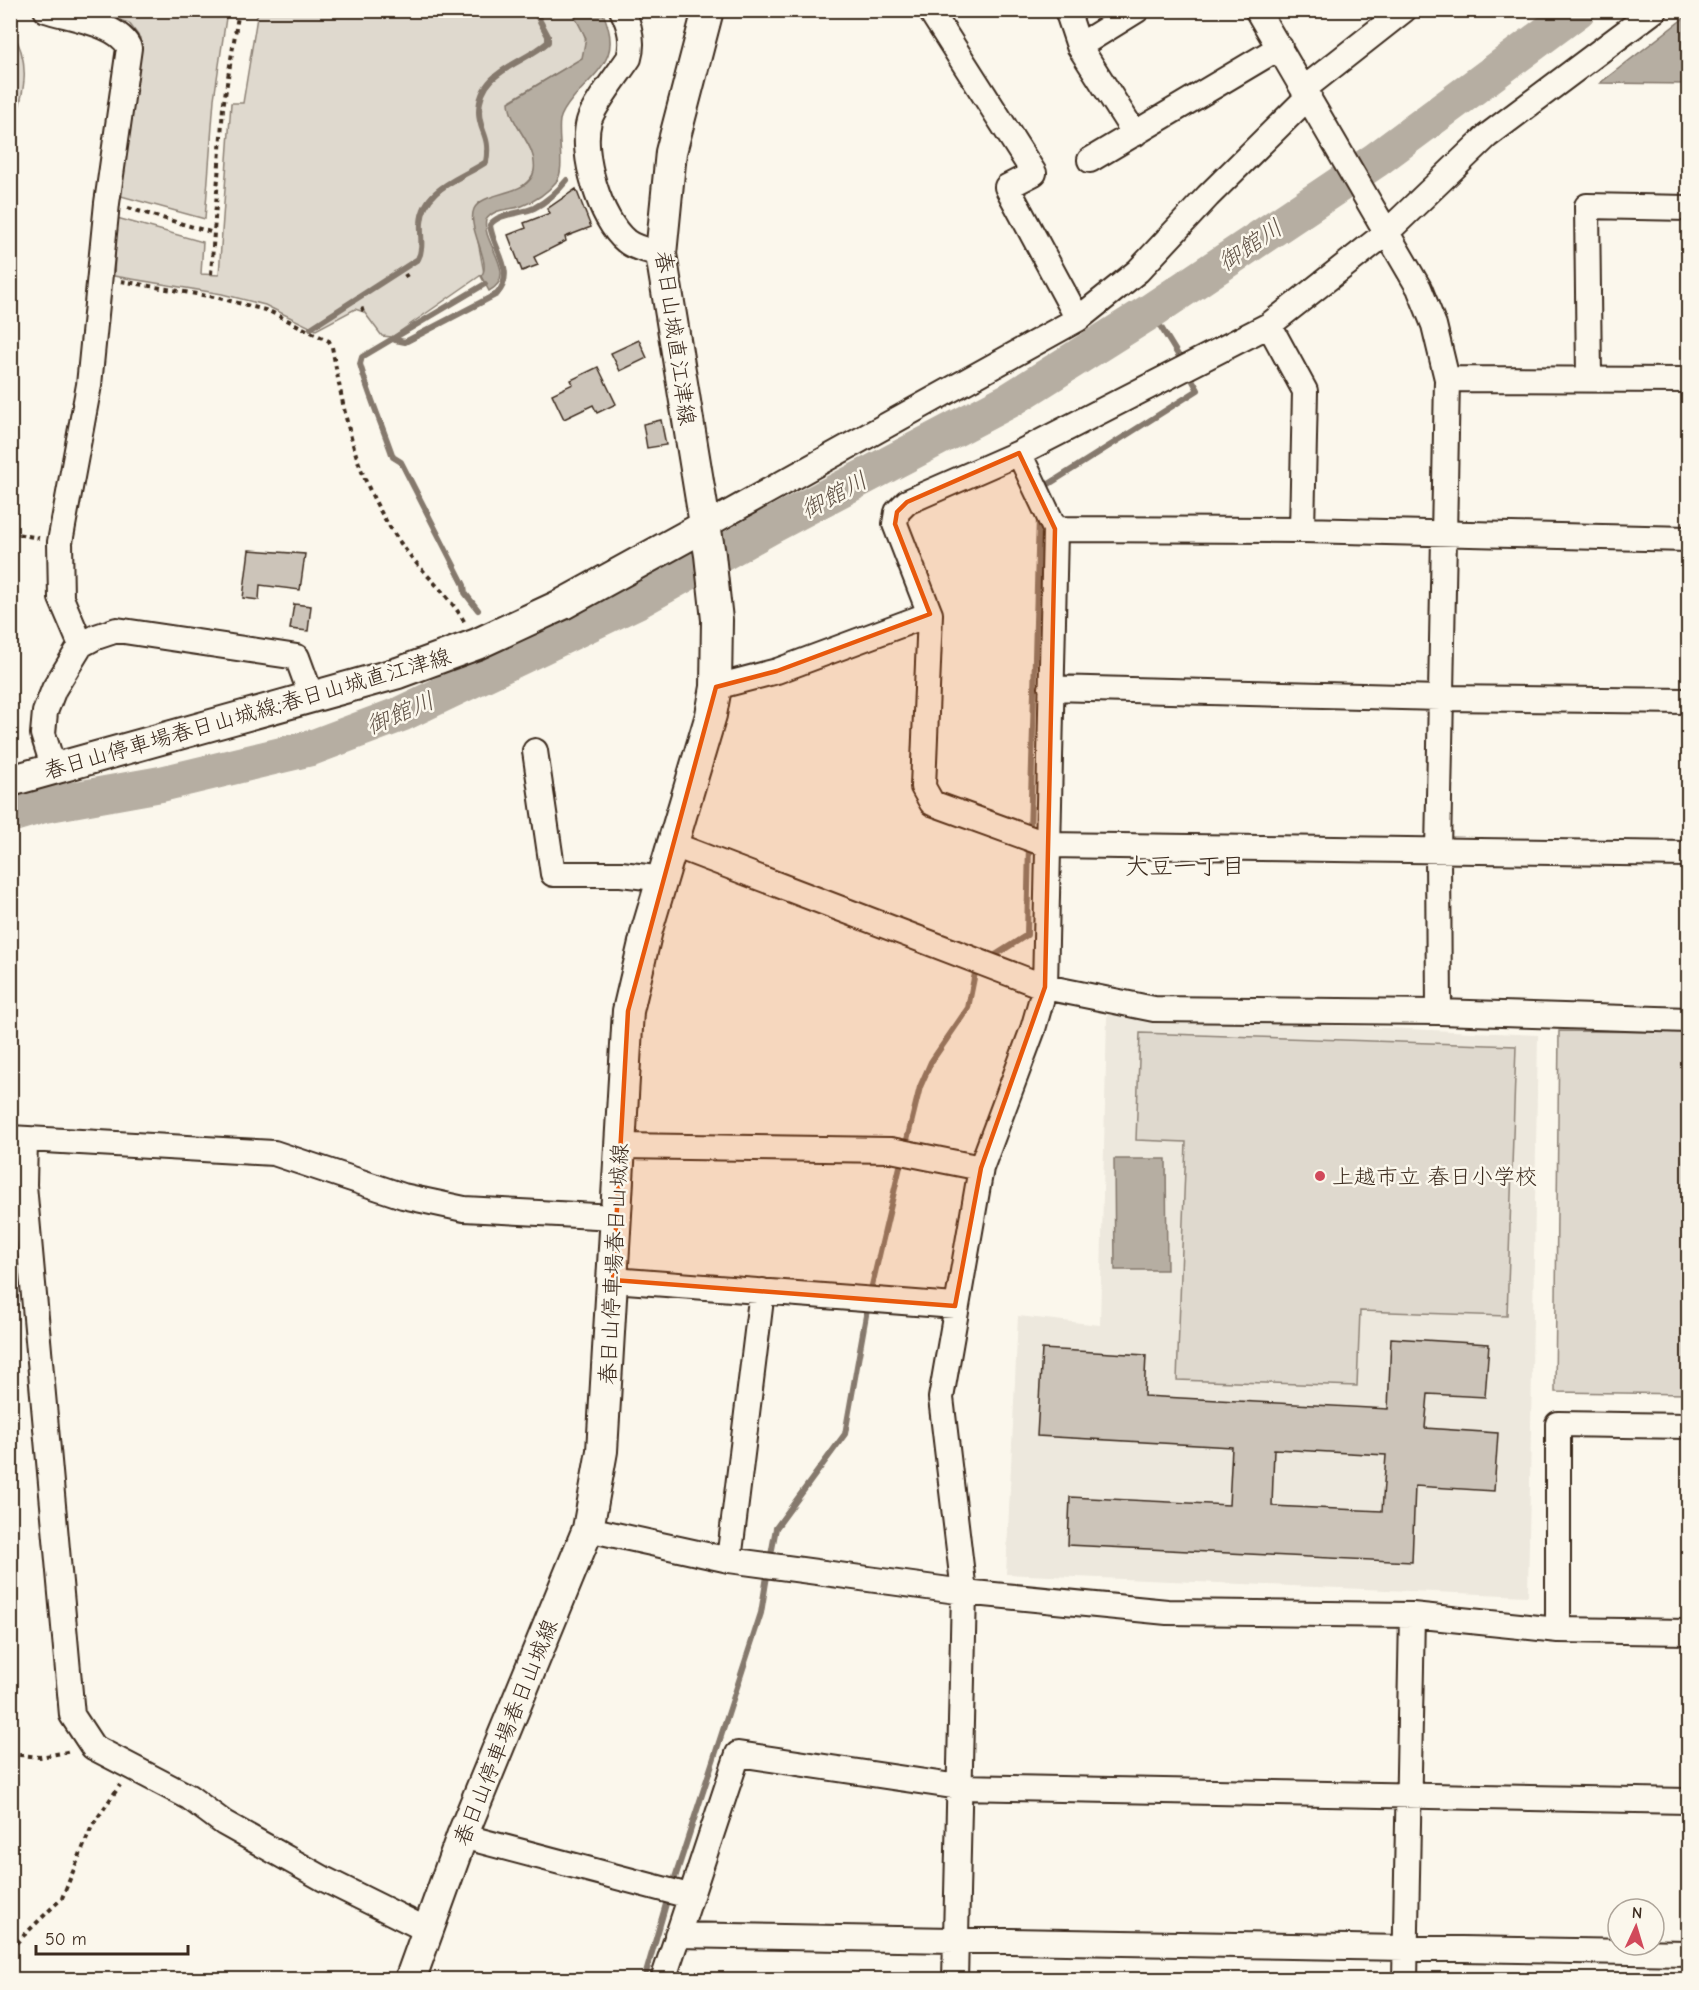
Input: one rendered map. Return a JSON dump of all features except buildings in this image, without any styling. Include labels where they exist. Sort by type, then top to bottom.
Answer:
[{"type":"main road","name":"春日山城直江津線","points":[[705,526],[661,254],[671,152],[708,10]]},
{"type":"main road","name":"春日山停車場春日山城線","points":[[410,1980],[462,1836],[588,1529],[602,1451],[628,1011],[647,930],[711,715],[716,687],[717,620],[705,526]]},
{"type":"main road","name":"春日山停車場春日山城線;春日山城直江津線","points":[[10,781],[398,673],[477,644],[563,604],[705,526]]},
{"type":"street","points":[[46,10],[115,31],[125,38],[129,48],[107,202],[89,385],[60,542],[61,598],[81,645]]},
{"type":"street","points":[[622,10],[629,24],[632,47],[629,58],[589,120],[587,144],[595,188],[615,229],[628,243],[661,254]]},
{"type":"street","points":[[930,10],[1034,172],[1007,187],[1078,319]]},
{"type":"street","points":[[1067,10],[1079,46],[1135,134]]},
{"type":"street","points":[[1079,46],[1137,10]]},
{"type":"street","points":[[705,526],[1078,319],[1138,271],[1307,92],[1404,10]]},
{"type":"street","points":[[1655,10],[1487,136],[1386,233],[1269,325],[1019,453],[907,502],[897,512],[895,524],[930,614],[923,786],[932,803],[1048,845],[1689,854]]},
{"type":"street","points":[[1264,13],[1280,47],[1337,149],[1419,288],[1434,325],[1447,379],[1438,851],[1439,1012]]},
{"type":"street","points":[[1090,160],[1280,47]]},
{"type":"street","points":[[1589,377],[1587,206],[1689,207]]},
{"type":"street","points":[[1269,325],[1305,391],[1302,530]]},
{"type":"street","points":[[1447,379],[1589,377],[1689,380]]},
{"type":"street","points":[[955,1980],[964,1592],[941,1398],[955,1306],[981,1168],[1033,1029],[1045,987],[1055,529],[1019,453]]},
{"type":"street","points":[[1055,529],[1302,530],[1689,539]]},
{"type":"street","points":[[716,687],[777,671],[930,614]]},
{"type":"street","points":[[54,770],[43,734],[45,712],[54,689],[81,645],[117,630],[297,657],[312,698]]},
{"type":"street","points":[[1051,688],[1442,698],[1689,701]]},
{"type":"street","points":[[535,751],[553,874],[621,874],[664,879]]},
{"type":"street","points":[[674,845],[1045,987],[1154,1009],[1439,1012],[1689,1020]]},
{"type":"street","points":[[427,1930],[324,1880],[224,1823],[189,1797],[93,1747],[72,1715],[18,1139],[274,1154],[403,1196],[464,1209],[615,1217]]},
{"type":"street","points":[[621,1146],[891,1150],[981,1168]]},
{"type":"street","points":[[613,1280],[955,1306]]},
{"type":"street","points":[[729,1560],[762,1291]]},
{"type":"street","points":[[1558,1630],[1558,1424],[1689,1426]]},
{"type":"street","points":[[588,1529],[729,1560],[964,1592],[1167,1612],[1412,1615],[1558,1630],[1689,1632]]},
{"type":"street","points":[[1405,1980],[1412,1615]]},
{"type":"street","points":[[663,1980],[689,1896],[738,1755],[959,1787],[1689,1802]]},
{"type":"street","points":[[462,1836],[689,1896]]},
{"type":"street","points":[[677,1935],[1689,1953]]},
{"type":"path","points":[[211,274],[223,108],[239,10]]},
{"type":"path","points":[[107,202],[213,232]]},
{"type":"path","points":[[99,277],[219,298],[269,311],[329,341],[349,433],[362,477],[382,515],[403,547],[461,615],[477,644]]},
{"type":"path","points":[[10,533],[60,542]]},
{"type":"path","points":[[10,1754],[40,1757],[93,1747]]},
{"type":"path","points":[[10,1949],[62,1898],[92,1826],[105,1810],[131,1767]]},
{"type":"highlighted area","points":[[1019,453],[1055,529],[1045,987],[981,1168],[955,1306],[613,1280],[628,1011],[716,687],[777,671],[930,614],[895,524],[897,512],[907,502]]},
{"type":"shaded area","points":[[88,11],[227,11],[214,99],[205,219],[121,196],[140,38],[129,23]]},
{"type":"shaded area","points":[[258,11],[572,11],[584,33],[586,45],[583,58],[511,100],[514,120],[532,152],[535,162],[534,172],[523,186],[480,204],[477,236],[484,273],[392,337],[382,336],[364,312],[355,309],[316,330],[265,305],[222,294],[114,276],[117,218],[203,242],[201,274],[219,275],[231,103],[243,103]]},
{"type":"shaded area","points":[[572,11],[602,11],[608,26],[610,49],[601,68],[570,102],[561,117],[559,127],[561,162],[556,182],[532,202],[517,208],[498,211],[486,220],[486,229],[501,276],[498,284],[489,291],[481,276],[484,263],[473,226],[474,209],[486,199],[524,185],[534,171],[532,152],[514,120],[509,102],[582,58],[586,38]]},
{"type":"shaded area","points":[[1688,15],[1688,84],[1600,83]]},
{"type":"shaded area","points":[[11,30],[23,57],[24,83],[11,138]]},
{"type":"shaded area","name":"上越市立 春日小学校","points":[[1107,1015],[1538,1035],[1528,1596],[1006,1574],[1018,1316],[1100,1325]]},
{"type":"shaded area","points":[[1559,1031],[1688,1032],[1688,1394],[1555,1392]]},
{"type":"shaded area","points":[[1140,1033],[1516,1046],[1507,1316],[1360,1311],[1357,1386],[1177,1380],[1186,1142],[1136,1140]]},
{"type":"shaded area","points":[[1114,1159],[1166,1159],[1167,1270],[1115,1270]]},
{"type":"waterway","points":[[311,328],[418,259],[423,211],[428,201],[445,186],[486,162],[487,146],[479,112],[481,98],[486,87],[494,77],[548,42],[548,36],[534,10]]},
{"type":"waterway","name":"御館川","points":[[10,815],[44,805],[161,784],[311,748],[401,714],[639,600],[773,525],[1010,400],[1151,311],[1376,160],[1578,10]]},
{"type":"waterway","points":[[395,340],[405,342],[497,294],[505,277],[502,260],[490,225],[498,218],[539,205],[567,180]]},
{"type":"waterway","points":[[478,610],[465,593],[464,585],[401,462],[393,457],[360,364],[362,357],[485,284]]},
{"type":"waterway","points":[[1151,311],[1183,363]]},
{"type":"waterway","points":[[1041,489],[1198,390],[1188,372]]},
{"type":"waterway","points":[[1030,833],[1039,516]]},
{"type":"waterway","points":[[989,959],[1027,935],[1029,843]]},
{"type":"waterway","points":[[905,1148],[920,1087],[931,1062],[968,1008],[978,967]]},
{"type":"waterway","points":[[870,1294],[902,1158]]},
{"type":"waterway","points":[[770,1560],[776,1528],[845,1434],[868,1304]]},
{"type":"waterway","points":[[672,1887],[761,1613],[768,1570]]},
{"type":"waterway","points":[[644,1980],[668,1897]]},
{"type":"place","name":"上越市立 春日小学校","points":[[1320,1176]]},
{"type":"district","name":"大豆一丁目","points":[[1185,866]]}]
